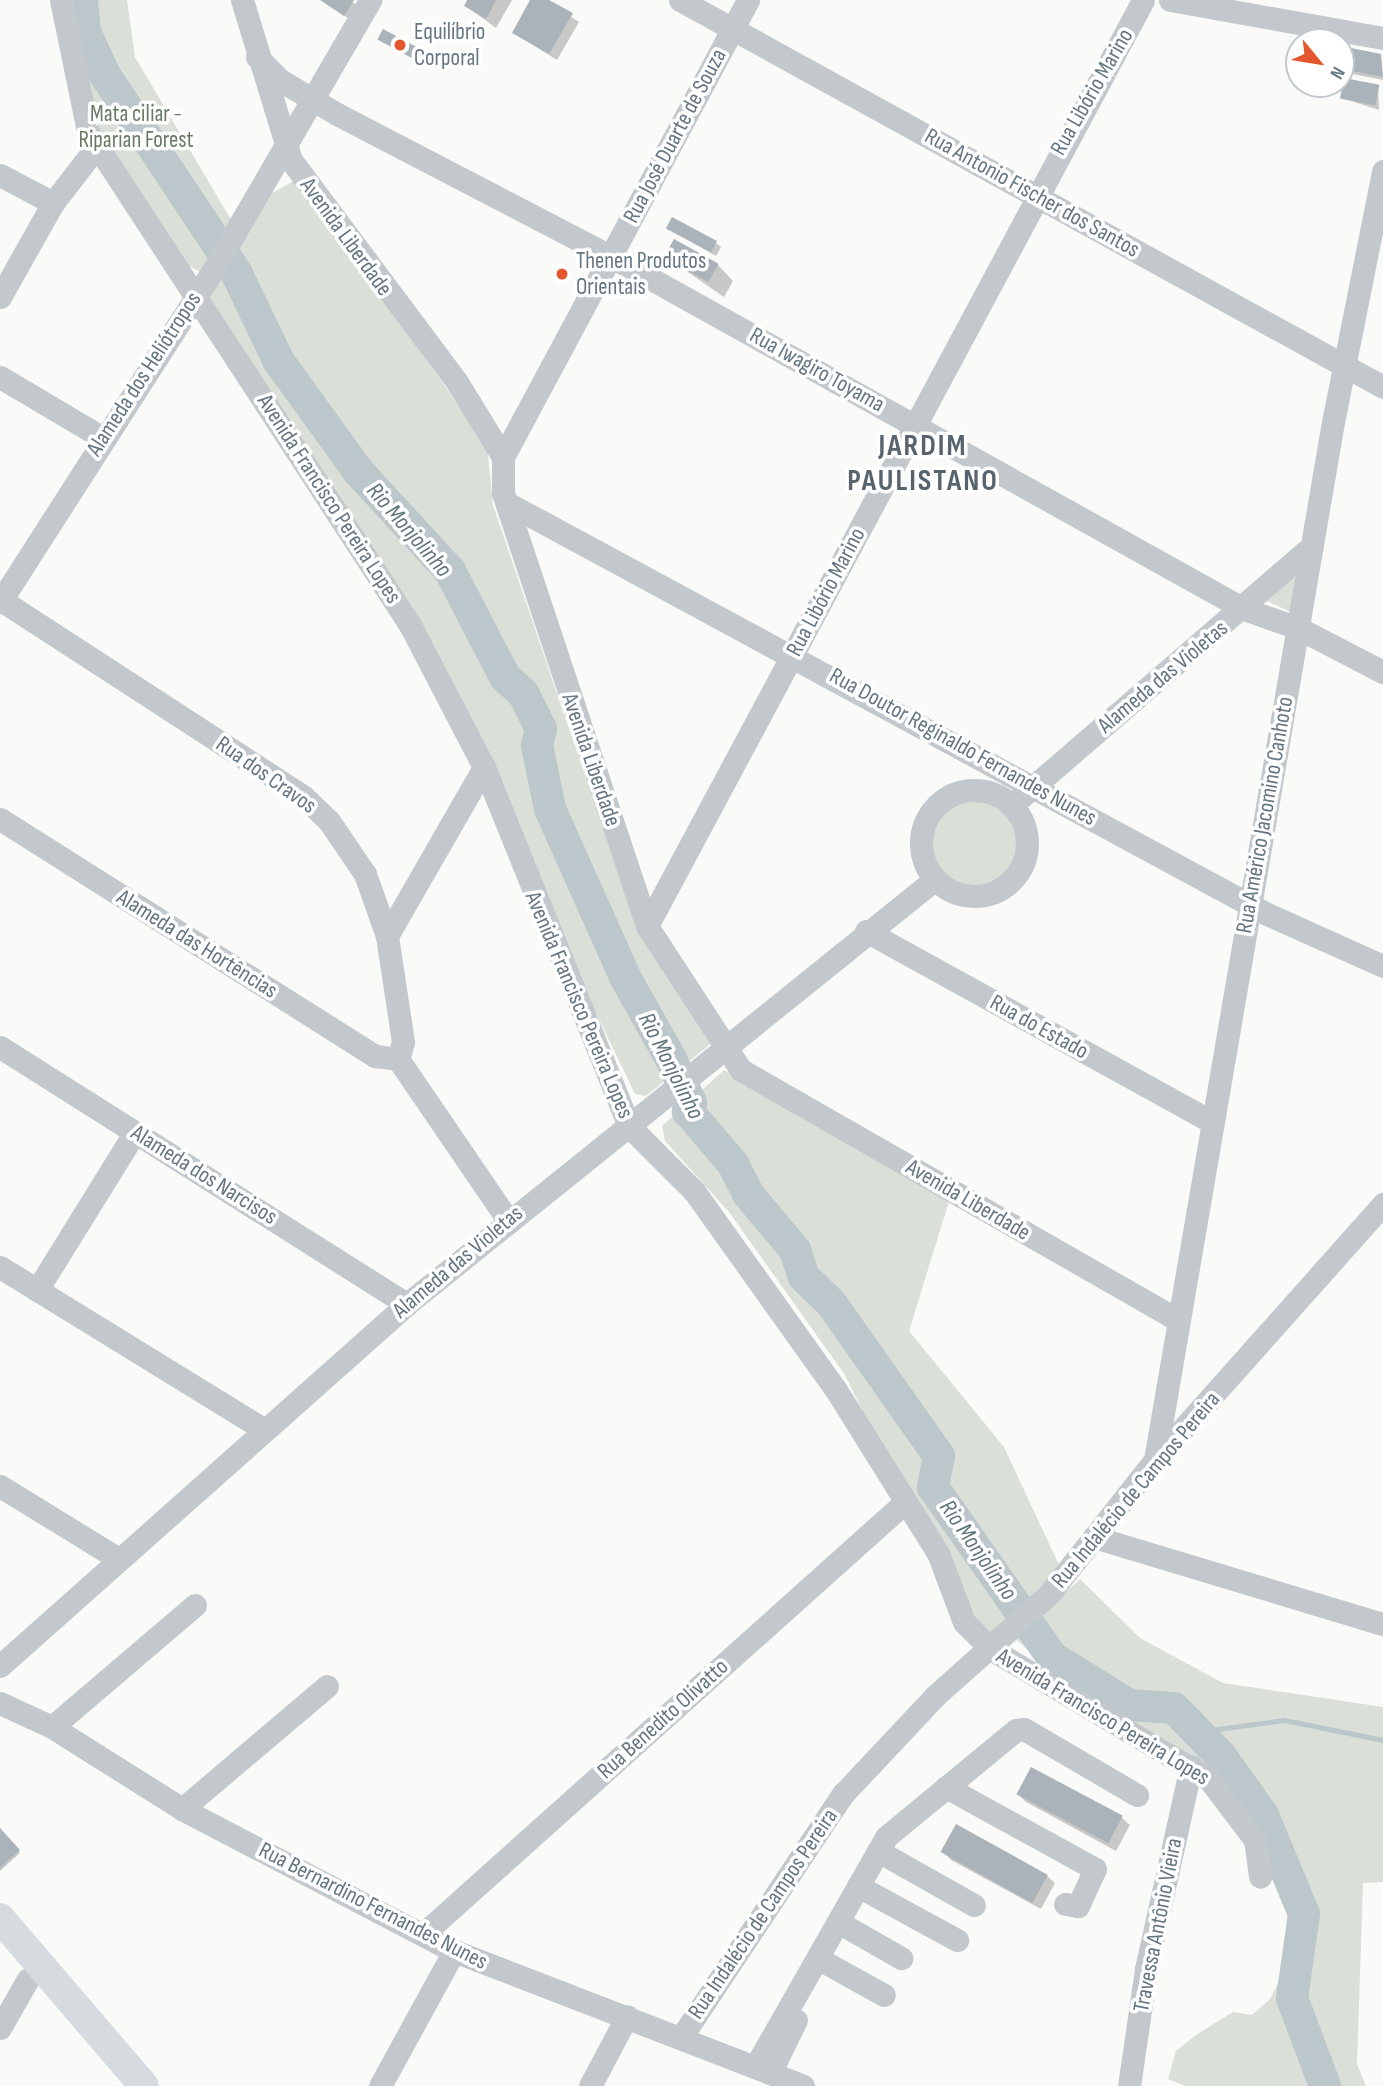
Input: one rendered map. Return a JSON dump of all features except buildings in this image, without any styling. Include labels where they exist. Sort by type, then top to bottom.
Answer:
[{"type":"main road","points":[[0,1919],[144,2086]]},
{"type":"main road","points":[[0,1948],[121,2086]]},
{"type":"street","name":"Avenida Francisco Pereira Lopes","points":[[61,0],[81,108],[97,146],[410,625],[484,767],[636,1119],[764,1284],[903,1504],[938,1553],[964,1622],[990,1649],[1191,1766],[1242,1818],[1255,1840],[1260,1877]]},
{"type":"street","name":"Avenida Liberdade","points":[[242,0],[286,146],[304,181],[457,382],[503,457],[509,504],[647,926],[741,1070],[1178,1320]]},
{"type":"street","name":"Alameda dos Heliótropos","points":[[0,601],[101,437],[212,272],[370,0]]},
{"type":"street","name":"Rua Antonio Fischer dos Santos","points":[[680,0],[1383,387]]},
{"type":"street","name":"Rua José Duarte de Souza","points":[[503,457],[748,0]]},
{"type":"street","name":"Rua Libório Marino","points":[[647,926],[914,425],[1034,193],[1143,0]]},
{"type":"street","points":[[1170,0],[1383,38]]},
{"type":"street","name":"Rua Iwagiro Toyama","points":[[257,57],[311,98],[610,256],[1244,610],[1298,628],[1383,672]]},
{"type":"street","points":[[0,297],[53,203],[97,146]]},
{"type":"street","name":"Rua Américo Jacomino Canhoto","points":[[1155,1460],[1311,546],[1383,171]]},
{"type":"street","points":[[0,175],[53,203]]},
{"type":"street","points":[[0,377],[101,437]]},
{"type":"street","name":"Rua Doutor Reginaldo Fernandes Nunes","points":[[509,504],[793,654],[1250,903],[1383,966]]},
{"type":"street","name":"Alameda das Violetas","points":[[1012,805],[1244,610],[1311,546]]},
{"type":"street","name":"Rua dos Cravos","points":[[0,601],[304,797],[329,821],[365,874],[387,936],[402,1042],[398,1059]]},
{"type":"street","points":[[387,936],[484,767]]},
{"type":"street","points":[[975,789],[1012,805],[1027,844],[1011,882],[972,897],[934,880],[920,842],[936,804],[975,789]]},
{"type":"street","name":"Alameda das Hortências","points":[[0,819],[375,1056],[398,1059]]},
{"type":"street","name":"Alameda das Violetas","points":[[0,1666],[262,1428],[407,1304],[707,1061],[725,1043],[934,880]]},
{"type":"street","name":"Rua do Estado","points":[[866,931],[1212,1122]]},
{"type":"street","name":"Alameda dos Narcisos","points":[[0,1047],[407,1304]]},
{"type":"street","points":[[398,1059],[508,1220]]},
{"type":"street","points":[[37,1290],[135,1132]]},
{"type":"street","name":"Rua Indalécio de Campos Pereira","points":[[682,2036],[843,1794],[935,1696],[1010,1633],[1049,1594],[1155,1460],[1383,1204]]},
{"type":"street","points":[[0,1267],[262,1428]]},
{"type":"street","points":[[0,1486],[117,1558]]},
{"type":"street","name":"Rua Benedito Olivatto","points":[[423,1934],[903,1504]]},
{"type":"street","points":[[1094,1537],[1383,1624]]},
{"type":"street","points":[[52,1727],[195,1605]]},
{"type":"street","points":[[182,1809],[327,1686]]},
{"type":"street","name":"Rua Bernardino Fernandes Nunes","points":[[0,1703],[52,1727],[182,1809],[454,1951],[682,2036],[761,2074],[801,2085]]},
{"type":"street","points":[[761,2074],[838,1922],[878,1851],[946,1787],[1020,1728],[1137,1795]]},
{"type":"street","name":"Travessa Antônio Vieira","points":[[1129,2086],[1146,1969],[1191,1766]]},
{"type":"street","points":[[946,1787],[1095,1869],[1078,1906],[1065,1904]]},
{"type":"street","points":[[878,1851],[974,1905]]},
{"type":"street","points":[[858,1886],[957,1940]]},
{"type":"street","points":[[838,1922],[901,1958]]},
{"type":"street","points":[[380,2086],[454,1951]]},
{"type":"street","points":[[819,1959],[884,1995]]},
{"type":"street","points":[[0,2028],[28,1979]]},
{"type":"street","points":[[761,2074],[784,2047],[802,1993]]},
{"type":"street","points":[[590,2086],[626,2017]]},
{"type":"street","points":[[784,2047],[801,2085]]},
{"type":"green space","name":"Mata ciliar - Riparian Forest","points":[[68,0],[127,0],[135,57],[233,223],[204,274],[182,262],[102,137]]},
{"type":"green space","points":[[297,179],[487,445],[493,505],[620,879],[713,1042],[646,1096],[635,1094],[569,957],[487,747],[206,296],[267,196]]},
{"type":"green space","points":[[1293,578],[1299,579],[1293,613],[1267,601]]},
{"type":"green space","points":[[974,797],[991,801],[1006,810],[1015,825],[1019,842],[1015,859],[1006,874],[991,883],[974,887],[957,883],[942,874],[933,859],[929,842],[933,825],[942,810],[957,801]]},
{"type":"green space","points":[[724,1070],[950,1198],[909,1331],[1004,1447],[1060,1567],[991,1637],[981,1632],[901,1490],[845,1375],[729,1212],[665,1141],[662,1126]]},
{"type":"green space","points":[[1080,1579],[1140,1638],[1223,1683],[1383,1707],[1383,1882],[1363,1883],[1357,2064],[1366,2086],[1186,2086],[1168,2079],[1176,2051],[1196,2035],[1233,2012],[1252,2015],[1270,1999],[1286,1966],[1294,1919],[1280,1898],[1262,1831],[1238,1794],[1171,1743],[1050,1671],[1016,1639]]},
{"type":"waterway","name":"Rio Monjolinho","points":[[82,0],[85,32],[105,75],[237,274],[278,360],[358,471],[450,571],[505,677],[523,693],[541,729],[537,745],[550,809],[625,977],[671,1059],[691,1103],[688,1111],[733,1164],[748,1194],[795,1250],[804,1277],[831,1303],[939,1456],[933,1487],[1052,1657],[1129,1705],[1174,1708],[1221,1756],[1263,1815],[1304,1914],[1292,1998],[1325,2086]]},
{"type":"waterway","points":[[1195,1732],[1284,1720],[1383,1740]]},
{"type":"place","name":"Equilíbrio Corporal","points":[[400,45]]},
{"type":"place","name":"Thenen Produtos Orientais","points":[[562,274]]},
{"type":"district","name":"JARDIM PAULISTANO","points":[[923,463]]}]
